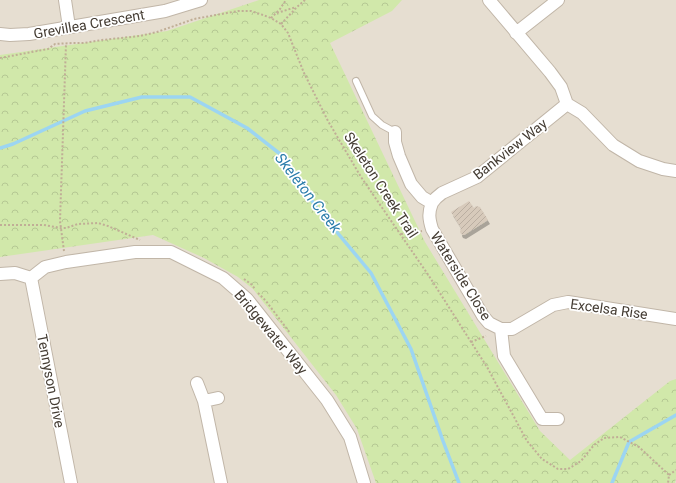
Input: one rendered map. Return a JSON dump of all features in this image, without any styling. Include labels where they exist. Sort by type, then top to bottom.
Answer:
[{"type":"street","points":[[65,0],[69,27]]},
{"type":"street","name":"Grevillea Crescent","points":[[0,34],[30,34],[165,11],[201,0]]},
{"type":"street","points":[[489,0],[550,72],[561,87],[567,104],[582,113],[613,145],[639,161],[676,172]]},
{"type":"street","points":[[516,33],[558,0]]},
{"type":"street","name":"Bankview Way","points":[[432,203],[442,193],[477,177],[567,104]]},
{"type":"street","points":[[395,132],[395,142],[399,156],[411,184],[422,197],[432,203]]},
{"type":"street","name":"Waterside Close","points":[[432,203],[429,212],[429,220],[432,229],[483,316],[490,324],[501,329],[504,356],[542,419],[558,419]]},
{"type":"street","name":"Bridgewater Way","points":[[31,278],[45,268],[66,262],[135,252],[172,252],[223,278],[247,299],[327,400],[350,437],[364,483]]},
{"type":"street","points":[[0,274],[15,273],[31,278]]},
{"type":"street","name":"Tennyson Drive","points":[[31,278],[71,483]]},
{"type":"street","name":"Excelsa Rise","points":[[501,329],[512,329],[553,305],[568,302],[676,319]]},
{"type":"street","points":[[197,383],[204,401],[221,483]]},
{"type":"street","points":[[204,401],[218,398]]},
{"type":"lane","points":[[356,81],[372,116],[382,125],[395,132]]},
{"type":"path","points":[[271,18],[286,0]]},
{"type":"path","points":[[281,24],[305,0]]},
{"type":"path","points":[[276,13],[297,7]]},
{"type":"path","name":"Skeleton Creek Trail","points":[[0,58],[48,49],[55,44],[84,43],[140,36],[157,32],[194,19],[238,11],[251,12],[271,18],[281,24],[288,33],[304,73],[328,121],[361,177],[429,276],[487,367],[527,441],[542,459],[558,469],[568,469],[581,461],[594,445],[604,438],[620,437],[639,447],[669,475]]},
{"type":"path","points":[[66,43],[60,221],[66,262]]},
{"type":"path","points":[[0,225],[44,225],[66,228],[78,224],[98,223],[141,240]]},
{"type":"path","points":[[401,234],[432,229]]},
{"type":"path","points":[[239,275],[266,301],[294,337]]},
{"type":"path","points":[[668,483],[669,475],[676,470]]},
{"type":"shaded area","points":[[0,0],[676,0],[676,483],[0,483]]},
{"type":"green space","points":[[259,0],[402,0],[392,11],[330,43],[425,242],[540,431],[570,460],[670,381],[676,379],[675,483],[376,483],[357,429],[336,395],[253,289],[238,277],[204,258],[153,235],[0,257],[0,55],[167,31]]},
{"type":"building","points":[[469,201],[474,208],[476,206],[480,207],[488,220],[464,235],[461,234],[461,228],[451,212]]},
{"type":"waterway","name":"Skeleton Creek","points":[[0,148],[13,144],[85,111],[142,97],[190,97],[247,128],[284,157],[316,207],[371,273],[411,349],[459,483]]},
{"type":"waterway","points":[[612,483],[629,442],[676,415]]}]
